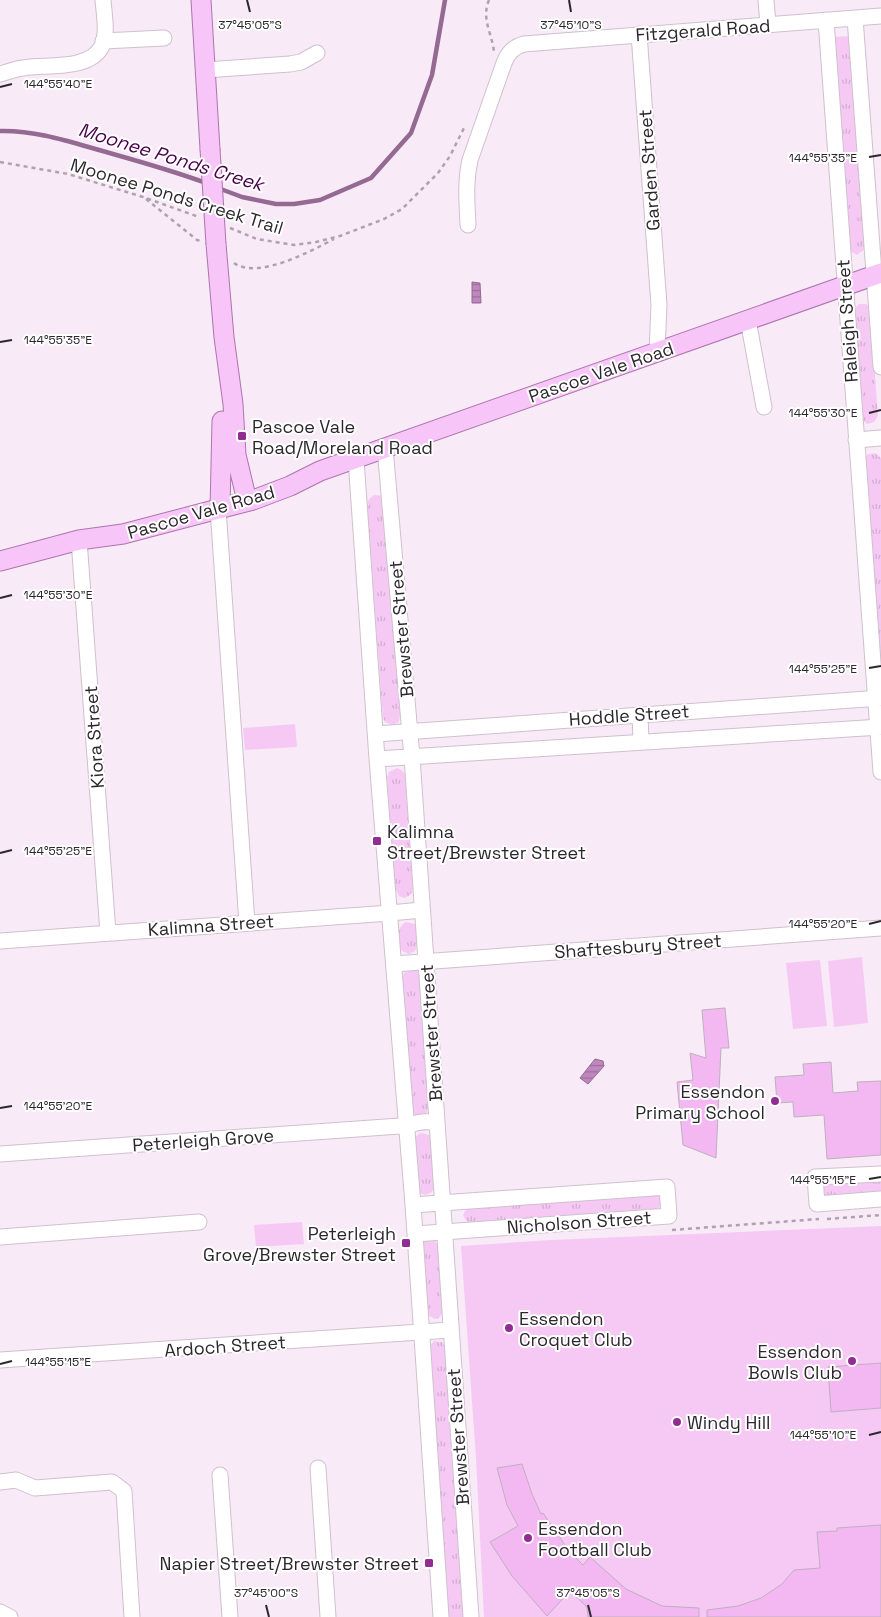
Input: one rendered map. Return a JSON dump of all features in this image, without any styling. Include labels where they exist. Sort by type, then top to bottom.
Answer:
[{"type":"main road","points":[[201,0],[210,150],[211,243],[233,404],[236,455],[245,496]]},
{"type":"main road","name":"Pascoe Vale Road","points":[[0,561],[79,540],[130,521],[219,505],[356,459],[877,274]]},
{"type":"main road","points":[[219,505],[224,337]]},
{"type":"street","points":[[0,74],[22,68],[80,63],[92,58],[104,41],[103,0]]},
{"type":"street","points":[[766,0],[768,25]]},
{"type":"street","name":"Fitzgerald Road","points":[[468,225],[466,176],[470,160],[506,58],[515,47],[524,44],[639,34],[881,16]]},
{"type":"street","name":"Raleigh Street","points":[[855,18],[877,274],[881,358]]},
{"type":"street","name":"Raleigh Street","points":[[826,20],[856,440],[878,698],[881,772]]},
{"type":"street","name":"Garden Street","points":[[639,34],[664,350]]},
{"type":"street","points":[[104,41],[164,38]]},
{"type":"street","points":[[205,70],[290,64],[301,62],[317,53]]},
{"type":"street","points":[[748,320],[764,407]]},
{"type":"street","points":[[856,440],[881,438]]},
{"type":"street","name":"Brewster Street","points":[[385,448],[412,757],[471,1617]]},
{"type":"street","name":"Brewster Street","points":[[356,459],[413,1206],[441,1617]]},
{"type":"street","points":[[219,505],[247,923]]},
{"type":"street","name":"Kiora Street","points":[[79,540],[108,933]]},
{"type":"street","name":"Hoddle Street","points":[[376,734],[878,698]]},
{"type":"street","points":[[640,714],[641,742]]},
{"type":"street","name":"Hoddle Street","points":[[378,759],[879,727]]},
{"type":"street","name":"Kalimna Street","points":[[0,941],[422,910]]},
{"type":"street","name":"Shaftesbury Street","points":[[394,964],[881,928]]},
{"type":"street","name":"Peterleigh Grove","points":[[0,1154],[406,1126],[422,1121],[437,1123]]},
{"type":"street","points":[[881,1174],[815,1177],[817,1204],[881,1199]]},
{"type":"street","name":"Nicholson Street","points":[[413,1206],[667,1187],[670,1216],[415,1234]]},
{"type":"street","points":[[0,1238],[199,1222]]},
{"type":"street","name":"Ardoch Street","points":[[0,1360],[451,1330]]},
{"type":"street","points":[[318,1468],[328,1617]]},
{"type":"street","points":[[220,1475],[230,1617]]},
{"type":"street","points":[[0,1482],[16,1480],[35,1488],[112,1482],[124,1491],[132,1617]]},
{"type":"street","points":[[0,1612],[10,1617]]},
{"type":"path","points":[[489,0],[485,20],[493,42],[493,59]]},
{"type":"path","name":"Moonee Ponds Creek Trail","points":[[222,226],[257,239],[294,245],[340,236],[384,219],[402,209],[438,172],[450,156],[467,122]]},
{"type":"path","name":"Moonee Ponds Creek Trail","points":[[0,162],[68,174],[143,197],[204,219]]},
{"type":"path","points":[[143,197],[197,240],[211,243]]},
{"type":"path","points":[[231,260],[242,268],[273,264],[304,255],[340,236]]},
{"type":"path","points":[[680,1230],[881,1215]]},
{"type":"green space","points":[[851,36],[866,248],[857,255],[848,250],[834,37]]},
{"type":"green space","points":[[859,304],[866,304],[870,308],[878,416],[874,422],[867,424],[862,419],[853,311]]},
{"type":"green space","points":[[875,453],[881,458],[881,676],[863,461],[868,454]]},
{"type":"green space","points":[[374,495],[381,496],[385,503],[400,714],[399,722],[392,725],[385,722],[383,718],[367,506],[369,499]]},
{"type":"green space","points":[[295,724],[297,747],[245,750],[243,728]]},
{"type":"green space","points":[[397,768],[403,771],[405,775],[413,889],[411,894],[405,898],[399,896],[395,888],[387,777],[389,772]]},
{"type":"green space","points":[[406,922],[415,924],[417,934],[415,951],[409,954],[402,951],[398,940],[400,928]]},
{"type":"green space","points":[[862,957],[868,1023],[834,1027],[828,961]]},
{"type":"green space","points":[[820,960],[827,1026],[793,1029],[786,963]]},
{"type":"green space","points":[[415,970],[419,972],[429,1108],[425,1115],[416,1116],[412,1112],[402,977],[405,972]]},
{"type":"green space","points":[[421,1133],[429,1135],[431,1138],[435,1187],[431,1193],[425,1195],[420,1193],[414,1139]]},
{"type":"green space","points":[[881,1179],[881,1193],[825,1197],[823,1195],[823,1184]]},
{"type":"green space","points":[[659,1195],[662,1206],[654,1210],[471,1223],[467,1222],[463,1215],[467,1208]]},
{"type":"green space","points":[[302,1222],[304,1244],[256,1247],[254,1225]]},
{"type":"green space","name":"Windy Hill","points":[[881,1226],[881,1617],[484,1617],[476,1458],[461,1246],[551,1240]]},
{"type":"green space","points":[[434,1239],[438,1246],[443,1312],[439,1318],[435,1319],[426,1314],[423,1241]]},
{"type":"green space","points":[[434,1341],[442,1342],[446,1348],[465,1617],[447,1617],[429,1347]]},
{"type":"shaded area","points":[[472,282],[480,283],[481,303],[472,303]]},
{"type":"shaded area","points":[[595,1059],[603,1061],[604,1066],[588,1084],[580,1078]]},
{"type":"building","points":[[725,1008],[729,1048],[721,1048],[716,1158],[683,1145],[677,1082],[693,1080],[690,1053],[706,1058],[702,1010]]},
{"type":"building","points":[[831,1062],[833,1093],[858,1091],[857,1082],[881,1081],[881,1155],[827,1159],[824,1115],[794,1117],[793,1102],[777,1103],[775,1077],[804,1075],[803,1064]]},
{"type":"building","points":[[881,1363],[881,1408],[831,1412],[828,1367]]},
{"type":"building","name":"Essendon Football Club","points":[[522,1464],[541,1514],[543,1513],[569,1551],[583,1565],[590,1557],[626,1589],[662,1606],[699,1608],[699,1617],[588,1617],[587,1607],[570,1591],[547,1616],[512,1576],[490,1542],[518,1526],[507,1505],[497,1468]]},
{"type":"building","points":[[881,1525],[881,1617],[707,1617],[707,1610],[738,1606],[761,1598],[782,1584],[794,1570],[820,1568],[817,1532],[837,1531],[837,1528]]},
{"type":"waterway","name":"Moonee Ponds Creek","points":[[218,188],[242,197],[276,204],[294,204],[320,200],[371,178],[411,133],[432,75],[445,0]]},
{"type":"waterway","name":"Moonee Ponds Creek","points":[[0,131],[15,131],[57,138],[149,164],[206,183]]},
{"type":"place","name":"Pascoe Vale Road/Moreland Road","points":[[242,436]]},
{"type":"place","name":"Kalimna Street/Brewster Street","points":[[377,841]]},
{"type":"place","name":"Essendon Primary School","points":[[775,1101]]},
{"type":"place","name":"Peterleigh Grove/Brewster Street","points":[[406,1243]]},
{"type":"place","name":"Essendon Croquet Club","points":[[509,1328]]},
{"type":"place","name":"Essendon Bowls Club","points":[[852,1361]]},
{"type":"place","name":"Windy Hill","points":[[677,1422]]},
{"type":"place","name":"Essendon Football Club","points":[[528,1538]]},
{"type":"place","name":"Napier Street/Brewster Street","points":[[429,1563]]}]
